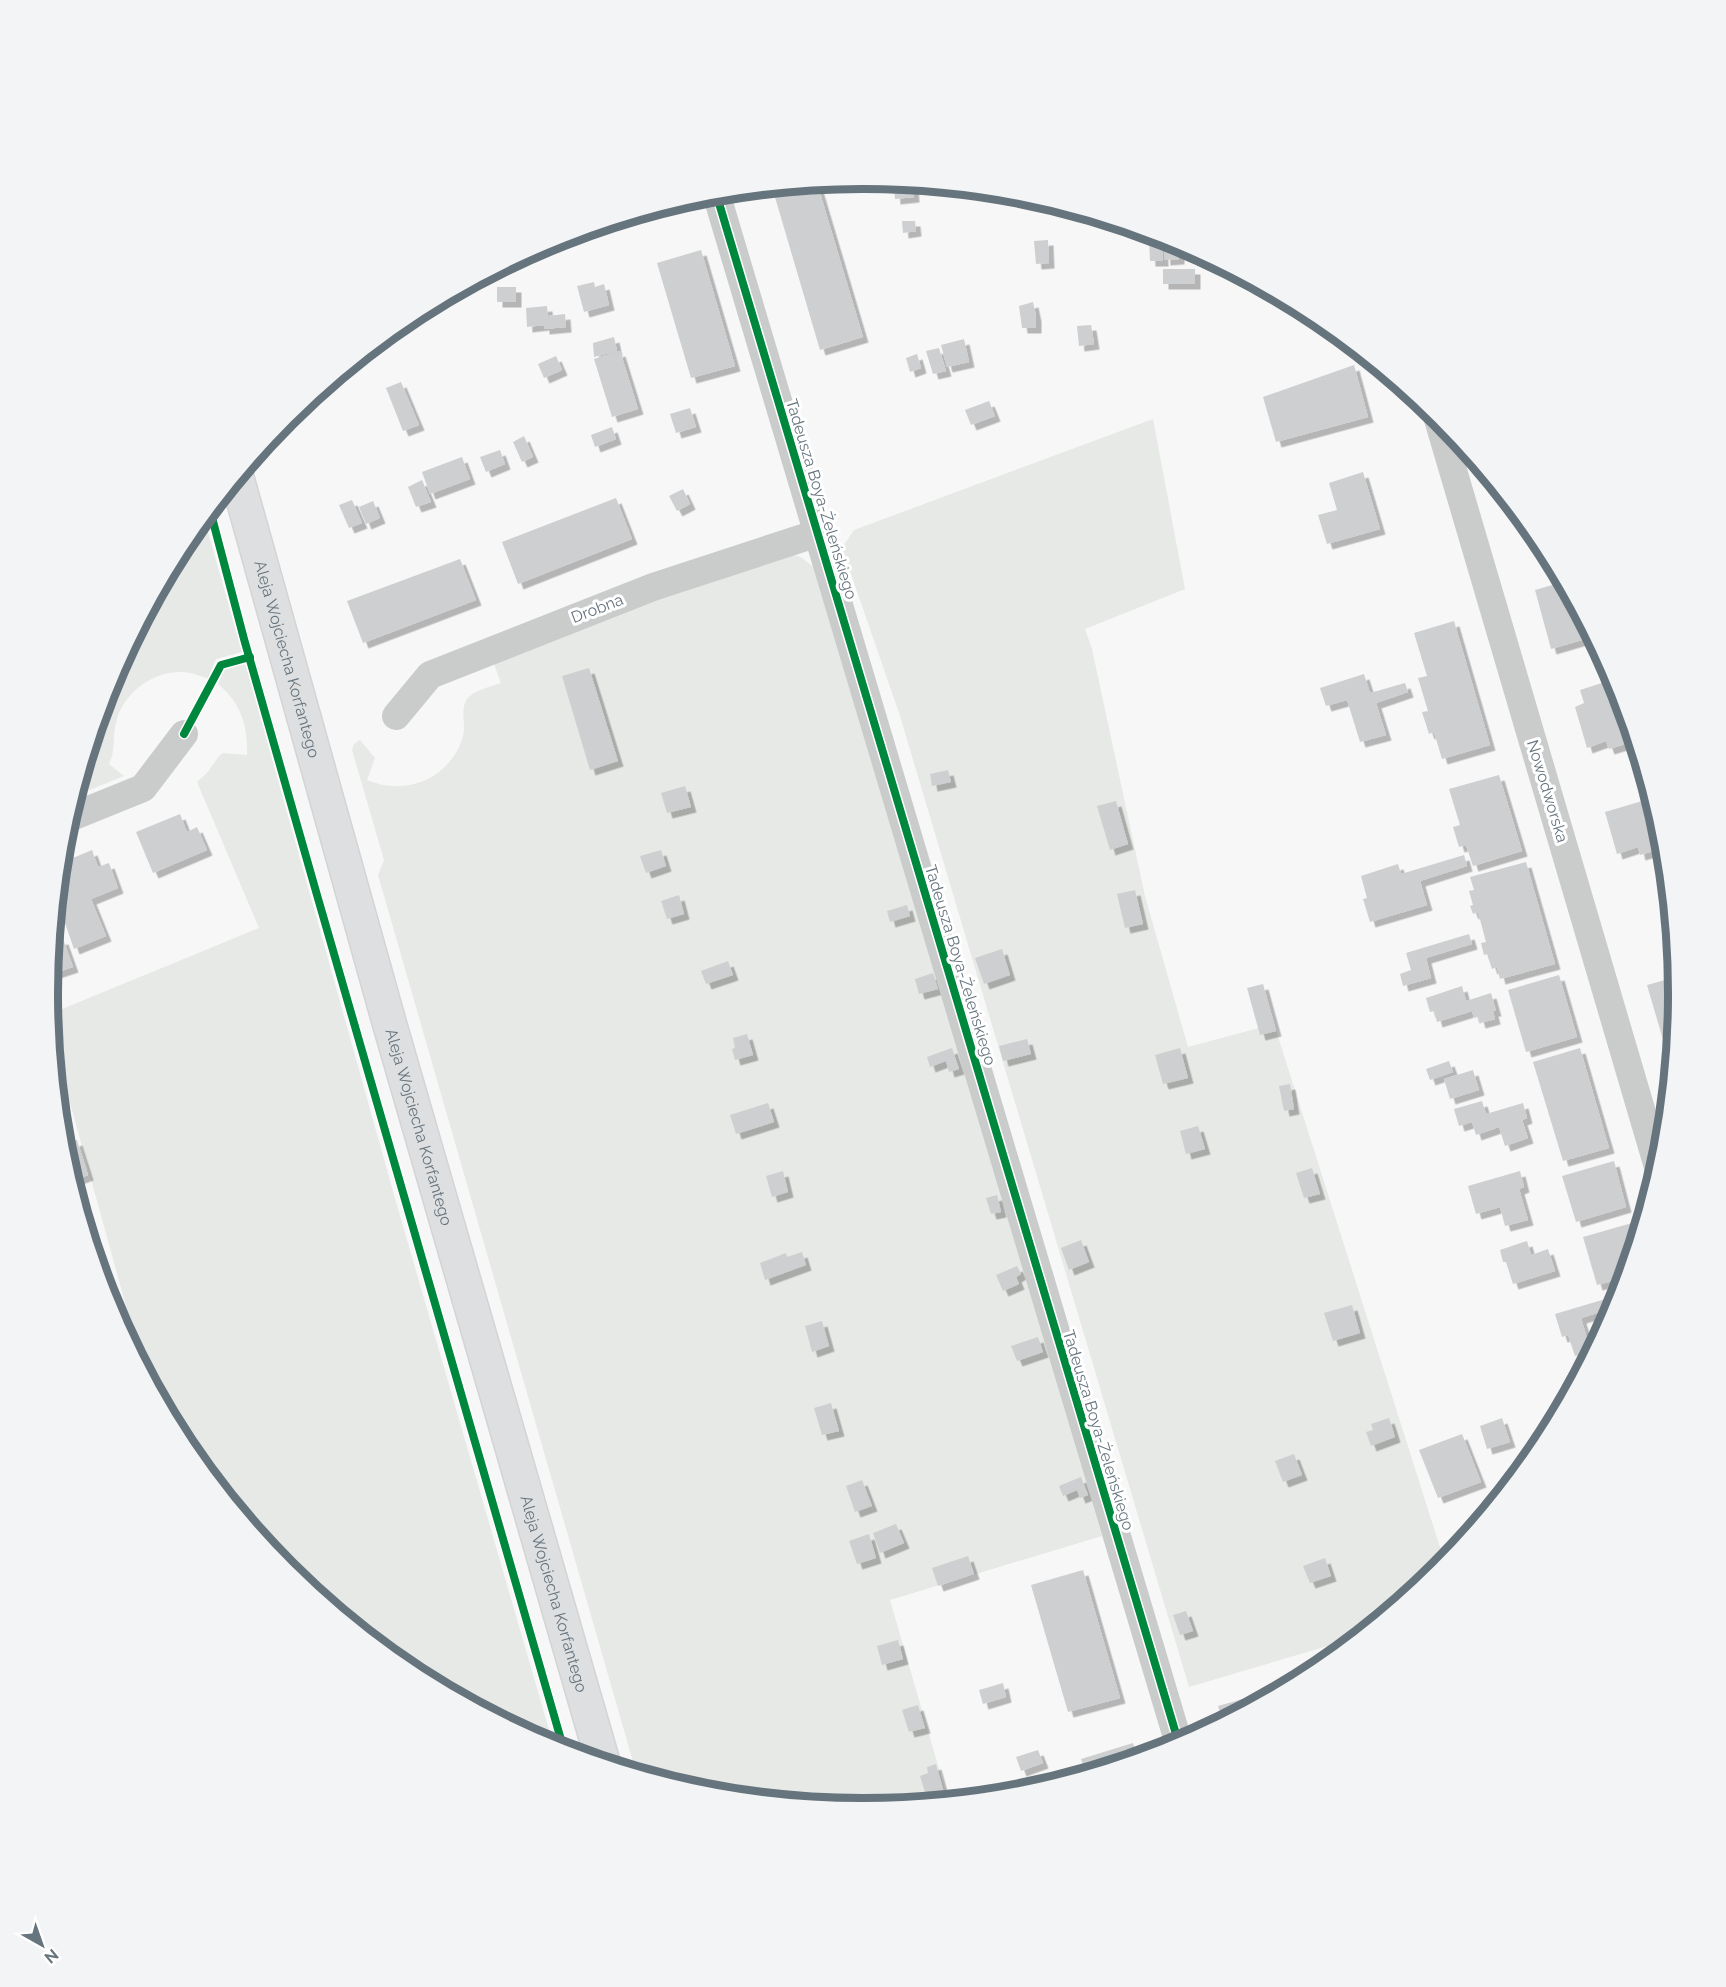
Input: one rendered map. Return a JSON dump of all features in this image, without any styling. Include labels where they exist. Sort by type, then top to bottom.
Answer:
[{"type":"main road","name":"Aleja Wojciecha Korfantego","points":[[240,485],[389,1022],[601,1754]]},
{"type":"street","name":"Tadeusza Boya-Żeleńskiego","points":[[719,202],[1176,1735]]},
{"type":"street","name":"Nowodworska","points":[[1443,437],[1652,1148]]},
{"type":"street","name":"Drobna","points":[[396,716],[430,675],[653,587],[818,533]]},
{"type":"street","points":[[79,814],[142,788],[184,734]]},
{"type":"shaded area","points":[[1153,419],[1185,589],[1085,629],[1092,649],[1145,896],[1188,1047],[1274,1024],[1442,1552],[1393,1598],[1337,1643],[1189,1687],[900,716],[842,548],[854,530]]},
{"type":"shaded area","points":[[207,529],[242,652],[216,659],[208,678],[190,673],[166,674],[154,678],[134,692],[120,711],[109,764],[124,776],[84,792],[101,735],[141,638],[166,591]]},
{"type":"shaded area","points":[[780,553],[799,556],[815,568],[1102,1536],[890,1600],[946,1793],[863,1798],[810,1796],[706,1783],[634,1764],[378,875],[384,860],[352,750],[354,744],[360,740],[375,758],[367,780],[382,785],[397,786],[412,785],[426,780],[449,763],[457,751],[463,736],[463,711],[467,699],[480,690],[501,683],[494,664],[757,559]]},
{"type":"shaded area","points":[[245,662],[394,1195],[551,1735],[507,1715],[416,1662],[373,1632],[294,1562],[258,1524],[194,1440],[166,1396],[132,1329],[63,1077],[59,1010],[259,928],[197,782],[223,753],[247,755],[246,734],[238,707],[218,684],[225,668]]},
{"type":"building","points":[[894,190],[914,191],[914,197],[895,199]]},
{"type":"building","points":[[819,191],[863,337],[820,350],[774,194]]},
{"type":"building","points":[[902,221],[915,221],[916,231],[903,233]]},
{"type":"building","points":[[1048,240],[1049,263],[1036,264],[1034,241]]},
{"type":"building","points":[[1149,242],[1162,247],[1163,261],[1150,261]]},
{"type":"building","points":[[1164,248],[1179,254],[1179,259],[1165,260]]},
{"type":"building","points":[[701,250],[735,366],[691,378],[657,263]]},
{"type":"building","points":[[1163,269],[1195,269],[1195,284],[1163,284]]},
{"type":"building","points":[[594,282],[595,287],[604,284],[609,305],[584,312],[577,286]]},
{"type":"building","points":[[497,287],[516,287],[516,302],[497,302]]},
{"type":"building","points":[[1033,302],[1036,328],[1022,328],[1019,306]]},
{"type":"building","points":[[547,306],[548,316],[565,314],[566,327],[544,329],[544,325],[527,327],[526,308]]},
{"type":"building","points":[[1091,325],[1094,344],[1079,346],[1077,326]]},
{"type":"building","points":[[614,337],[617,351],[594,357],[593,343]]},
{"type":"building","points":[[964,339],[969,362],[947,367],[941,345]]},
{"type":"building","points":[[939,348],[946,371],[933,374],[926,351]]},
{"type":"building","points":[[620,351],[638,409],[612,417],[594,359]]},
{"type":"building","points":[[917,354],[921,368],[910,372],[906,358]]},
{"type":"building","points":[[556,356],[562,370],[544,378],[538,364]]},
{"type":"building","points":[[1354,365],[1368,417],[1276,442],[1263,397]]},
{"type":"building","points":[[401,382],[419,425],[403,431],[386,388]]},
{"type":"building","points":[[989,401],[995,416],[971,425],[965,410]]},
{"type":"building","points":[[690,408],[696,427],[676,433],[670,414]]},
{"type":"building","points":[[612,427],[616,439],[595,447],[591,435]]},
{"type":"building","points":[[524,436],[533,457],[522,462],[513,442]]},
{"type":"building","points":[[500,450],[505,464],[486,472],[480,457]]},
{"type":"building","points":[[462,457],[470,479],[430,494],[422,472]]},
{"type":"building","points":[[1363,472],[1380,529],[1327,544],[1318,515],[1337,510],[1329,483]]},
{"type":"building","points":[[422,480],[431,502],[416,507],[408,487]]},
{"type":"building","points":[[683,489],[690,504],[677,511],[669,496]]},
{"type":"building","points":[[616,498],[632,539],[518,584],[502,542]]},
{"type":"building","points":[[352,500],[362,523],[349,528],[339,505]]},
{"type":"building","points":[[373,501],[380,518],[366,524],[359,507]]},
{"type":"building","points":[[460,559],[476,600],[363,643],[347,601]]},
{"type":"building","points":[[1556,584],[1585,639],[1551,649],[1535,590]]},
{"type":"building","points":[[1454,621],[1490,745],[1442,759],[1434,732],[1429,734],[1422,712],[1428,711],[1418,678],[1427,676],[1414,633]]},
{"type":"building","points":[[589,668],[618,761],[590,770],[562,676]]},
{"type":"building","points":[[1364,674],[1370,693],[1405,683],[1408,692],[1376,703],[1386,735],[1360,742],[1347,700],[1326,706],[1320,688]]},
{"type":"building","points":[[1604,682],[1628,743],[1609,749],[1606,741],[1587,748],[1575,707],[1584,703],[1580,690]]},
{"type":"building","points":[[948,770],[951,782],[932,786],[930,774]]},
{"type":"building","points":[[1499,775],[1522,851],[1473,866],[1466,845],[1459,847],[1453,827],[1460,825],[1449,789]]},
{"type":"building","points":[[685,786],[691,807],[667,813],[661,793]]},
{"type":"building","points":[[1116,801],[1128,844],[1110,850],[1097,806]]},
{"type":"building","points":[[1644,801],[1654,851],[1640,855],[1638,847],[1617,854],[1605,812]]},
{"type":"building","points":[[180,814],[187,832],[197,827],[207,850],[153,873],[136,832]]},
{"type":"building","points":[[92,850],[98,867],[109,863],[118,888],[91,899],[106,936],[74,949],[62,916],[70,859]]},
{"type":"building","points":[[661,850],[666,866],[646,873],[640,856]]},
{"type":"building","points":[[1464,855],[1467,866],[1420,881],[1427,905],[1370,922],[1363,899],[1367,898],[1361,876],[1398,864],[1401,874]]},
{"type":"building","points":[[1526,862],[1555,964],[1500,979],[1497,967],[1492,969],[1487,954],[1484,955],[1481,943],[1486,942],[1478,912],[1473,914],[1470,906],[1473,905],[1469,891],[1474,890],[1470,877]]},
{"type":"building","points":[[1135,890],[1143,924],[1125,928],[1117,894]]},
{"type":"building","points":[[679,895],[684,914],[667,919],[661,901]]},
{"type":"building","points":[[907,905],[910,916],[890,922],[887,911]]},
{"type":"building","points":[[1469,934],[1472,944],[1426,958],[1431,978],[1403,986],[1400,974],[1411,970],[1406,953]]},
{"type":"building","points":[[63,939],[73,967],[59,972],[60,941]]},
{"type":"building","points":[[1002,949],[1010,975],[984,984],[975,958]]},
{"type":"building","points":[[728,961],[733,975],[706,984],[701,971]]},
{"type":"building","points":[[933,973],[938,989],[919,994],[915,979]]},
{"type":"building","points":[[1559,975],[1577,1037],[1526,1052],[1508,990]]},
{"type":"building","points":[[1667,979],[1666,1049],[1647,985]]},
{"type":"building","points":[[1263,984],[1276,1031],[1260,1035],[1247,988]]},
{"type":"building","points":[[1462,986],[1466,1001],[1491,993],[1496,1011],[1493,1011],[1495,1019],[1480,1023],[1478,1016],[1474,1018],[1472,1011],[1437,1022],[1434,1011],[1430,1012],[1426,998]]},
{"type":"building","points":[[747,1034],[753,1055],[735,1060],[732,1049],[735,1048],[733,1038]]},
{"type":"building","points":[[1027,1039],[1031,1054],[1003,1061],[999,1046]]},
{"type":"building","points":[[952,1048],[959,1069],[949,1072],[946,1061],[930,1067],[927,1057]]},
{"type":"building","points":[[1180,1048],[1188,1078],[1163,1084],[1155,1055]]},
{"type":"building","points":[[1580,1048],[1609,1148],[1563,1161],[1533,1062]]},
{"type":"building","points":[[1449,1061],[1453,1072],[1430,1080],[1426,1069]]},
{"type":"building","points":[[1473,1070],[1479,1090],[1450,1099],[1444,1079]]},
{"type":"building","points":[[1290,1084],[1294,1109],[1284,1111],[1279,1086]]},
{"type":"building","points":[[1482,1101],[1486,1114],[1523,1103],[1527,1118],[1522,1120],[1528,1138],[1505,1146],[1499,1127],[1476,1135],[1472,1122],[1459,1126],[1454,1109]]},
{"type":"building","points":[[768,1103],[774,1122],[736,1134],[730,1115]]},
{"type":"building","points":[[1198,1126],[1205,1149],[1186,1154],[1180,1131]]},
{"type":"building","points":[[77,1140],[88,1175],[80,1178],[74,1150],[73,1142]]},
{"type":"building","points":[[1614,1161],[1626,1207],[1576,1222],[1562,1176]]},
{"type":"building","points":[[1312,1168],[1320,1194],[1304,1198],[1296,1173]]},
{"type":"building","points":[[783,1171],[788,1192],[772,1197],[766,1176]]},
{"type":"building","points":[[1520,1171],[1524,1187],[1519,1189],[1528,1220],[1505,1226],[1500,1207],[1476,1214],[1468,1186]]},
{"type":"building","points":[[997,1195],[1001,1212],[991,1214],[986,1198]]},
{"type":"building","points":[[1632,1223],[1625,1252],[1614,1281],[1597,1285],[1583,1237]]},
{"type":"building","points":[[1081,1240],[1089,1262],[1069,1270],[1061,1248]]},
{"type":"building","points":[[1527,1241],[1531,1255],[1548,1249],[1555,1271],[1513,1284],[1500,1250]]},
{"type":"building","points":[[802,1252],[806,1265],[765,1280],[760,1263],[786,1253],[787,1257]]},
{"type":"building","points":[[1017,1266],[1021,1274],[1016,1277],[1019,1284],[1003,1291],[996,1275]]},
{"type":"building","points":[[1607,1299],[1601,1312],[1581,1318],[1588,1342],[1582,1354],[1575,1356],[1568,1335],[1562,1337],[1555,1314]]},
{"type":"building","points":[[1352,1305],[1360,1333],[1333,1341],[1324,1313]]},
{"type":"building","points":[[822,1321],[829,1346],[812,1352],[805,1326]]},
{"type":"building","points":[[1038,1337],[1043,1352],[1017,1361],[1011,1346]]},
{"type":"building","points":[[831,1403],[839,1431],[822,1435],[814,1408]]},
{"type":"building","points":[[1389,1418],[1395,1437],[1371,1446],[1366,1432],[1373,1430],[1371,1424]]},
{"type":"building","points":[[1502,1418],[1510,1442],[1487,1449],[1480,1426]]},
{"type":"building","points":[[1462,1434],[1481,1482],[1438,1498],[1419,1450]]},
{"type":"building","points":[[1294,1454],[1302,1475],[1283,1482],[1275,1461]]},
{"type":"building","points":[[1081,1477],[1088,1495],[1080,1498],[1077,1490],[1063,1496],[1059,1486]]},
{"type":"building","points":[[862,1480],[872,1506],[855,1512],[846,1486]]},
{"type":"building","points":[[896,1524],[904,1543],[880,1553],[873,1533]]},
{"type":"building","points":[[869,1534],[876,1558],[857,1564],[849,1541]]},
{"type":"building","points":[[968,1556],[974,1574],[938,1586],[932,1568]]},
{"type":"building","points":[[1325,1558],[1331,1576],[1310,1583],[1303,1566]]},
{"type":"building","points":[[1083,1570],[1120,1698],[1068,1712],[1031,1585]]},
{"type":"building","points":[[1186,1611],[1193,1631],[1180,1635],[1173,1615]]},
{"type":"building","points":[[898,1640],[903,1659],[882,1665],[877,1646]]},
{"type":"building","points":[[1003,1683],[1006,1697],[983,1704],[979,1690]]},
{"type":"building","points":[[1255,1696],[1221,1714],[1218,1706]]},
{"type":"building","points":[[918,1705],[925,1728],[909,1732],[902,1710]]},
{"type":"building","points":[[1133,1743],[1135,1750],[1084,1767],[1081,1759]]},
{"type":"building","points":[[1038,1750],[1043,1763],[1021,1771],[1016,1757]]},
{"type":"building","points":[[936,1764],[944,1793],[926,1795],[920,1776],[928,1773],[927,1767]]},
{"type":"cycle path","points":[[719,202],[1176,1735]]},
{"type":"cycle path","points":[[213,521],[317,895],[561,1739]]},
{"type":"cycle path","points":[[184,734],[221,665],[250,657]]}]
